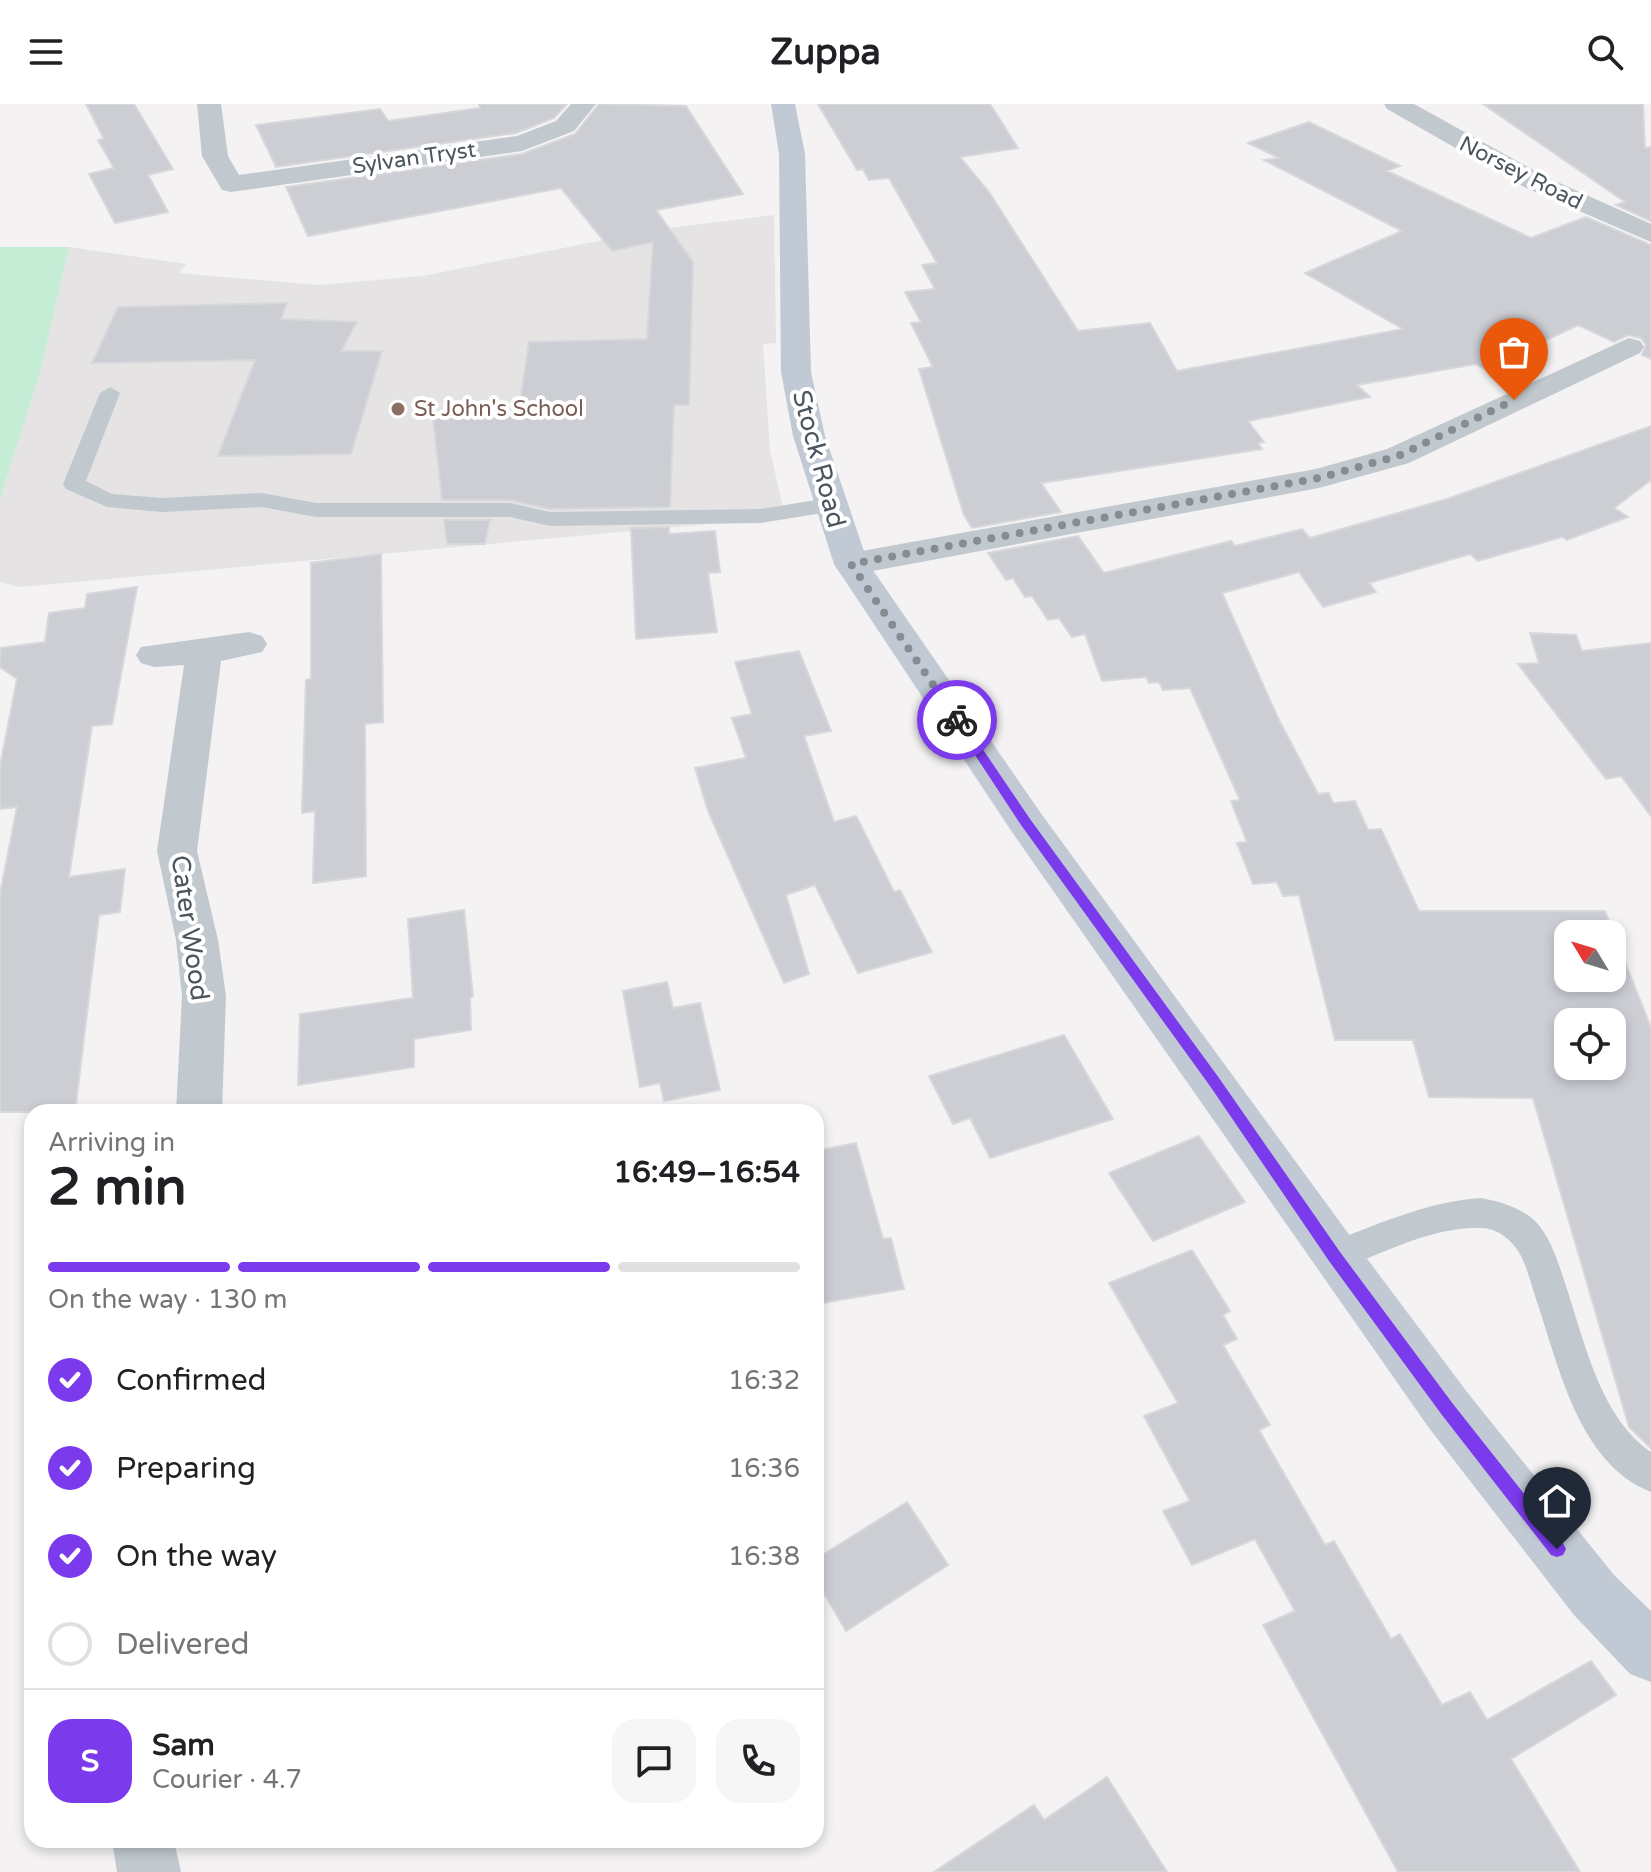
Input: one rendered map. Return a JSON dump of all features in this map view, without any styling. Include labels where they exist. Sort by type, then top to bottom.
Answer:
[{"type":"main road","name":"Stock Road","points":[[783,104],[792,154],[796,372],[809,436],[829,505],[851,564],[1026,822],[1448,1410],[1594,1595],[1651,1653]]},
{"type":"street","name":"Sylvan Tryst","points":[[209,104],[215,156],[231,184],[522,143],[565,126],[584,104]]},
{"type":"street","name":"Norsey Road","points":[[1396,104],[1535,182],[1651,234]]},
{"type":"street","points":[[851,564],[1319,478],[1398,456],[1629,347]]},
{"type":"street","points":[[154,655],[204,652],[249,644]]},
{"type":"street","name":"Cater Wood","points":[[199,1104],[204,996],[197,940],[177,851],[204,652]]},
{"type":"street","points":[[144,1848],[149,1872]]},
{"type":"lane","points":[[110,393],[74,484],[107,500],[162,505],[262,500],[316,510],[510,510],[550,519],[761,516],[829,505]]},
{"type":"lane","points":[[1335,1256],[1439,1219],[1462,1214],[1496,1216],[1519,1228],[1528,1237],[1541,1265],[1597,1415],[1624,1455],[1651,1474]]},
{"type":"shaded area","name":"St John's School","points":[[774,215],[776,343],[763,344],[770,450],[785,517],[20,587],[0,582],[0,500],[41,369],[69,247],[186,264],[179,273],[318,285],[423,276],[653,230]]},
{"type":"green space","points":[[0,247],[69,247],[41,369],[0,500]]},
{"type":"building","points":[[86,104],[134,104],[173,169],[148,175],[168,212],[115,223],[89,174],[114,168],[98,140],[104,139]]},
{"type":"building","points":[[479,104],[567,104],[554,118],[516,133],[276,167],[256,125],[380,109],[388,121],[480,108]]},
{"type":"building","points":[[599,104],[686,106],[743,194],[656,210],[693,262],[689,405],[674,405],[670,507],[550,509],[510,500],[442,500],[433,418],[518,415],[529,342],[647,339],[653,242],[612,251],[561,188],[308,236],[286,187],[522,154],[575,134]]},
{"type":"building","points":[[818,104],[990,104],[1018,148],[960,157],[989,192],[1078,331],[1150,323],[1177,371],[1403,329],[1305,273],[1402,231],[1264,160],[1279,158],[1248,143],[1309,122],[1400,166],[1387,171],[1531,238],[1586,217],[1651,245],[1651,359],[1642,355],[1646,345],[1641,338],[1628,335],[1614,342],[1578,325],[1485,369],[1476,364],[1357,385],[1370,397],[1248,421],[1264,442],[1258,443],[1262,449],[1041,483],[1061,512],[972,528],[964,515],[919,369],[933,367],[911,323],[921,322],[905,292],[935,289],[922,265],[937,263],[889,178],[869,180],[863,169],[857,170]]},
{"type":"building","points":[[1483,104],[1643,104],[1645,148],[1651,147],[1651,221],[1616,205],[1625,202]]},
{"type":"building","points":[[287,303],[281,319],[357,322],[341,351],[382,351],[351,454],[218,456],[255,360],[92,363],[118,307]]},
{"type":"building","points":[[1651,426],[1651,480],[1614,508],[1628,517],[1567,540],[1562,537],[1478,561],[1470,554],[1369,583],[1376,592],[1323,607],[1299,572],[1222,593],[1278,718],[1318,794],[1329,793],[1333,803],[1355,801],[1368,830],[1381,829],[1419,911],[1605,911],[1609,920],[1554,920],[1554,992],[1626,992],[1626,964],[1651,1028],[1651,1448],[1629,1427],[1533,1098],[1429,1097],[1413,1040],[1335,1040],[1299,895],[1283,896],[1277,882],[1253,884],[1237,843],[1247,842],[1231,801],[1240,800],[1190,688],[1163,690],[1159,682],[1149,683],[1146,677],[1102,681],[1085,634],[1072,637],[1059,618],[1048,620],[1032,596],[1025,597],[1013,578],[1006,580],[988,553],[1078,536],[1104,573],[1231,541],[1235,546],[1302,529],[1310,538],[1447,499]]},
{"type":"building","points":[[444,520],[490,520],[485,544],[447,544]]},
{"type":"building","points":[[669,527],[669,534],[715,531],[720,572],[708,573],[717,632],[636,639],[631,528]]},
{"type":"building","points":[[381,554],[383,722],[365,724],[366,876],[313,883],[315,811],[302,813],[306,680],[311,679],[311,563]]},
{"type":"building","points":[[137,587],[112,724],[92,726],[69,877],[125,869],[120,912],[99,915],[76,1104],[24,1104],[24,1112],[0,1112],[0,894],[17,807],[0,809],[0,766],[17,679],[0,667],[0,648],[45,642],[49,613],[85,608],[87,594]]},
{"type":"building","points":[[1530,633],[1576,635],[1582,651],[1651,643],[1651,816],[1621,776],[1606,779],[1518,664],[1539,663]]},
{"type":"building","points":[[799,651],[831,731],[804,736],[834,822],[856,816],[894,892],[900,890],[932,952],[858,973],[815,885],[786,895],[809,974],[784,983],[708,811],[695,768],[746,758],[732,718],[752,714],[735,662]]},
{"type":"building","points":[[464,910],[473,996],[470,998],[471,1030],[414,1039],[414,1067],[298,1085],[300,1014],[413,998],[408,919]]},
{"type":"building","points":[[667,982],[673,1008],[700,1003],[720,1090],[664,1101],[660,1083],[640,1087],[623,991]]},
{"type":"building","points":[[1064,1035],[1113,1119],[990,1158],[970,1118],[953,1124],[929,1076]]},
{"type":"building","points":[[1199,1136],[1245,1202],[1153,1241],[1109,1173]]},
{"type":"building","points":[[856,1143],[883,1239],[891,1238],[904,1289],[824,1303],[824,1149]]},
{"type":"building","points":[[1192,1250],[1230,1311],[1223,1315],[1237,1339],[1223,1345],[1270,1425],[1259,1430],[1325,1545],[1334,1541],[1391,1639],[1400,1634],[1442,1705],[1470,1692],[1487,1720],[1591,1661],[1616,1695],[1511,1759],[1580,1872],[1398,1872],[1263,1625],[1295,1611],[1255,1539],[1192,1565],[1163,1511],[1190,1501],[1144,1416],[1178,1403],[1109,1283]]},
{"type":"building","points":[[907,1502],[948,1565],[846,1631],[824,1594],[824,1554]]},
{"type":"building","points":[[1107,1777],[1167,1872],[934,1872],[1034,1805],[1044,1820]]},
{"type":"way so far","points":[[957,720],[851,564],[1190,499],[1319,478],[1398,456],[1514,400]]},
{"type":"place","name":"St John's School","points":[[398,409]]},
{"type":"route","points":[[957,720],[1335,1256],[1448,1410],[1557,1549]]}]
